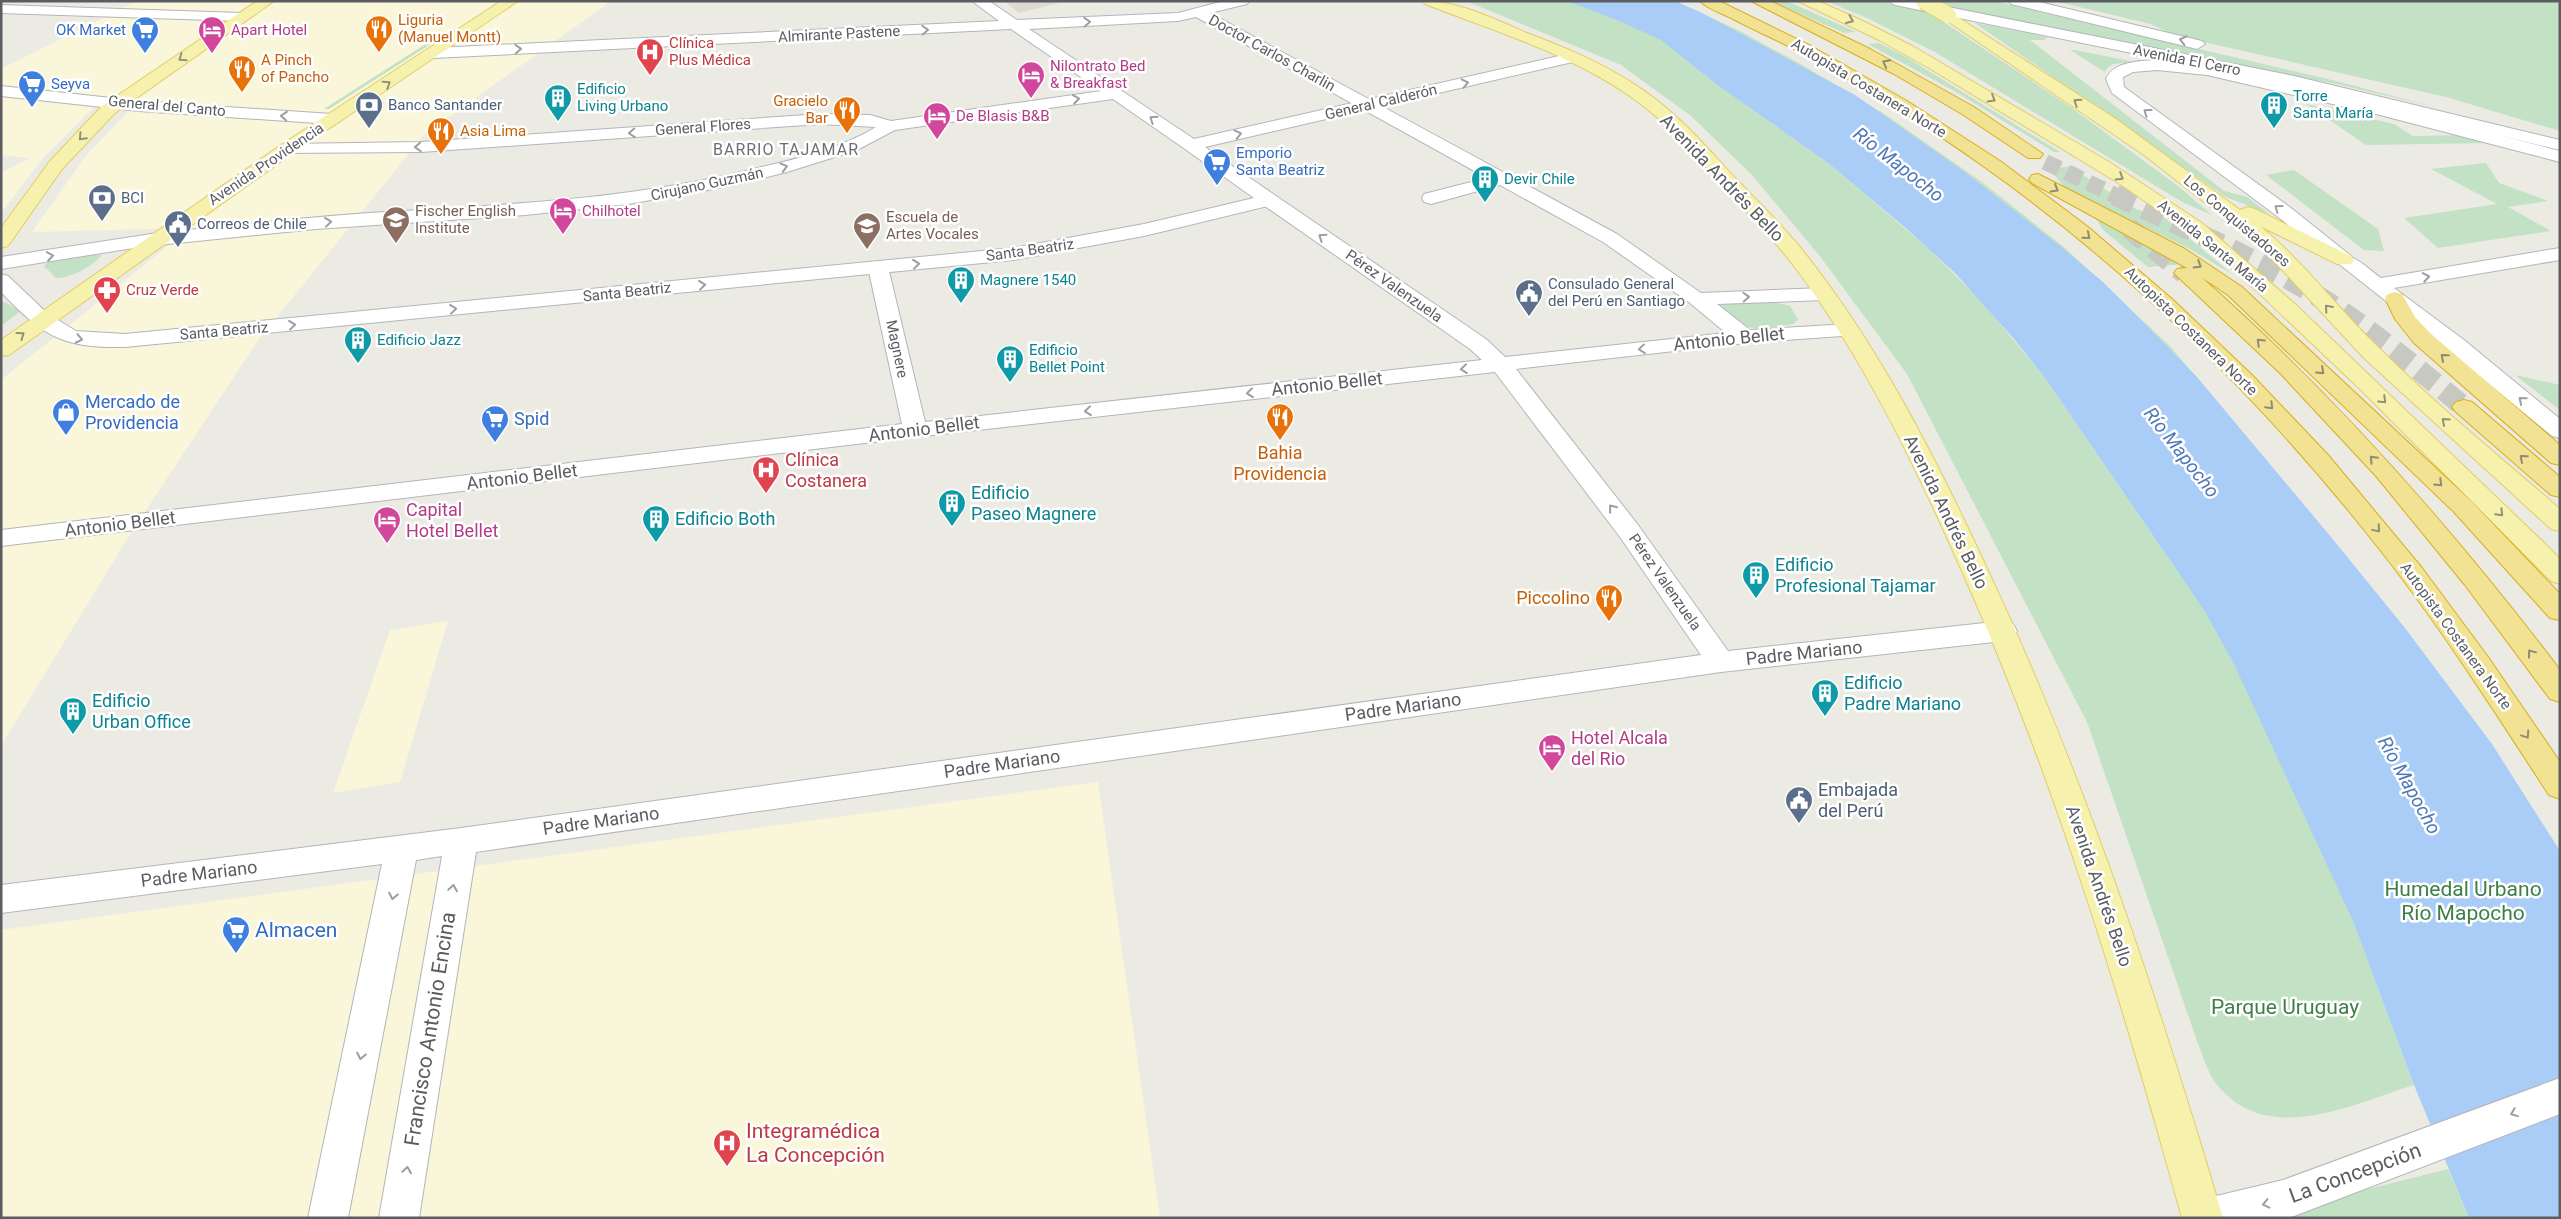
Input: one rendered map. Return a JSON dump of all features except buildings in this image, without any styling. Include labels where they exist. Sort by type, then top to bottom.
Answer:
[{"type":"highway","points":[[1690,1],[1770,31]]},
{"type":"highway","name":"Autopista Costanera Norte","points":[[1707,1],[1770,31],[1850,74],[1982,156],[2079,229],[2184,320],[2276,412],[2390,544],[2489,680],[2560,787]]},
{"type":"highway","name":"Autopista Costanera Norte","points":[[1758,1],[1830,34],[1898,70],[1969,111],[2034,154]]},
{"type":"highway","points":[[1905,107],[2092,209],[2178,253],[2219,279],[2255,308],[2420,465],[2500,545],[2560,611]]},
{"type":"highway","points":[[2184,273],[2258,340],[2385,472],[2429,521],[2560,692]]},
{"type":"highway","points":[[2387,292],[2422,338],[2560,458]]},
{"type":"highway","points":[[2464,407],[2560,490]]},
{"type":"main road","points":[[1,242],[56,165],[117,102],[266,1]]},
{"type":"main road","name":"Avenida Providencia","points":[[1,350],[288,149],[434,54],[511,1]]},
{"type":"main road","name":"Avenida Andrés Bello","points":[[1430,1],[1572,58],[1627,87],[1670,120],[1781,239],[1824,294],[1848,330],[1878,378],[1938,491],[2003,631],[2033,703],[2098,880],[2134,987],[2203,1218]]},
{"type":"main road","name":"Avenida Santa María","points":[[1805,1],[1880,33],[1911,50],[2124,179],[2196,228],[2259,282],[2349,366],[2490,502],[2560,574]]},
{"type":"main road","name":"Los Conquistadores","points":[[1924,1],[1948,14],[2203,190],[2278,252],[2346,328],[2386,367],[2560,523]]},
{"type":"main road","points":[[2203,190],[2344,260]]},
{"type":"street","name":"Pérez Valenzuela","points":[[979,1],[1478,344],[1500,365],[1629,531],[1722,662]]},
{"type":"street","name":"Almirante Pastene","points":[[434,54],[1178,17],[1242,1]]},
{"type":"street","name":"Avenida El Cerro","points":[[1895,1],[2294,82],[2560,145]]},
{"type":"street","points":[[2016,1],[2207,46]]},
{"type":"street","points":[[1,9],[241,17]]},
{"type":"street","name":"Doctor Carlos Charlin","points":[[1199,13],[1610,238],[1697,299],[1745,337]]},
{"type":"street","name":"General Calderón","points":[[1191,145],[1572,58]]},
{"type":"street","points":[[2253,58],[2451,107],[2560,140]]},
{"type":"street","name":"Los Conquistadores","points":[[2166,66],[2142,65],[2127,68],[2117,74],[2113,81],[2118,90],[2284,212],[2560,431]]},
{"type":"street","name":"Avenida El Cerro","points":[[2166,66],[2217,73],[2386,110],[2560,157]]},
{"type":"street","name":"General del Canto","points":[[1,91],[117,102],[139,106],[332,119]]},
{"type":"street","name":"General Flores","points":[[288,149],[446,145],[820,119],[870,120],[890,126],[1116,94]]},
{"type":"street","name":"Avenida El Cerro","points":[[2478,125],[2560,150]]},
{"type":"street","name":"Cirujano Guzmán","points":[[1,263],[158,239],[346,221],[584,204],[647,197],[732,181],[819,157],[867,140],[890,126]]},
{"type":"street","points":[[1431,198],[1503,179]]},
{"type":"street","name":"Santa Beatriz","points":[[1,280],[42,320],[76,339],[121,340],[1040,250],[1144,230],[1269,200]]},
{"type":"street","points":[[2387,292],[2457,272],[2560,254]]},
{"type":"street","points":[[2457,272],[2501,274],[2560,264]]},
{"type":"street","name":"Magnere","points":[[878,267],[915,430]]},
{"type":"street","points":[[1697,299],[1824,294]]},
{"type":"street","name":"Antonio Bellet","points":[[1,538],[915,430],[1745,337],[1848,330]]},
{"type":"street","name":"Padre Mariano","points":[[1,899],[461,841],[1722,662],[2003,631]]},
{"type":"street","name":"Francisco Antonio Encina","points":[[399,1218],[461,841]]},
{"type":"street","points":[[328,1218],[402,848]]},
{"type":"street","name":"La Concepción","points":[[2208,1218],[2283,1200],[2560,1096]]},
{"type":"shaded area","points":[[137,1],[611,1],[424,135],[259,339],[127,539],[1,746],[1,380],[190,228],[32,232],[88,153],[140,100],[1,87],[1,69]]},
{"type":"shaded area","points":[[1005,1],[1066,1],[1019,13]]},
{"type":"shaded area","points":[[1,95],[96,105],[44,157],[1,213],[1,173],[30,158],[1,155]]},
{"type":"shaded area","points":[[448,621],[400,782],[333,793],[390,630]]},
{"type":"shaded area","points":[[1098,782],[1160,1218],[1,1218],[1,930]]},
{"type":"green space","name":"Parque Uruguay","points":[[1466,1],[1675,1],[1738,30],[1804,66],[1883,113],[1982,182],[2065,248],[2171,347],[2377,597],[2560,1218],[2353,921],[2414,1085],[2339,1110],[2312,1116],[2286,1118],[2262,1114],[2239,1104],[2218,1086],[2209,1071],[2197,1041],[2087,722],[1907,374],[1819,255],[1752,175],[1691,116],[1621,65]],"holes":[[[1697,70],[1833,165],[1964,278],[2056,387],[2197,600],[2045,378],[1982,302],[1929,249],[1828,163]]]},
{"type":"green space","points":[[1771,1],[1787,1],[1856,32],[1844,33]]},
{"type":"green space","points":[[1826,1],[1879,1],[1929,12],[2069,106],[2178,186],[2212,215],[2184,203],[1933,51],[1867,18]]},
{"type":"green space","points":[[1941,1],[1994,1],[2336,81],[2439,108],[2336,84],[1954,8]]},
{"type":"green space","points":[[2054,1],[2560,1],[2560,131],[2446,97],[2173,35],[2151,24]]},
{"type":"green space","points":[[1975,23],[2048,37],[2044,40],[2030,40],[2224,191],[2247,197],[2270,214],[2226,197]]},
{"type":"green space","points":[[432,40],[437,40],[329,109],[324,109]]},
{"type":"green space","points":[[1879,43],[1906,57],[2060,152],[2054,152],[1956,92],[1868,44]]},
{"type":"green space","points":[[2070,50],[2135,62],[2113,64],[2105,72]]},
{"type":"green space","points":[[2306,104],[2394,124],[2413,136],[2467,135],[2488,143],[2366,145]]},
{"type":"green space","points":[[2486,163],[2499,183],[2548,201],[2508,207],[2551,231],[2438,248],[2404,218],[2497,204],[2431,169]]},
{"type":"green space","points":[[2074,166],[2081,170],[2078,172],[2136,209],[2165,218],[2232,274],[2188,248],[2065,188],[2052,172],[2056,168]]},
{"type":"green space","points":[[2294,170],[2378,229],[2384,251],[2364,250],[2266,175]]},
{"type":"green space","points":[[2095,217],[2184,264],[2148,267],[2103,230]]},
{"type":"green space","points":[[102,255],[81,271],[62,278],[56,278],[44,266],[61,258]]},
{"type":"green space","points":[[1766,300],[1790,306],[1798,319],[1794,324],[1760,329],[1742,326],[1720,309],[1721,305]]},
{"type":"green space","points":[[1,302],[5,302],[21,311],[1,326]]},
{"type":"green space","points":[[2515,375],[2560,385],[2560,410]]},
{"type":"green space","points":[[2448,1169],[2469,1218],[2276,1218],[2304,1205]]},
{"type":"water","name":"Humedal Urbano Río Mapocho","points":[[1567,1],[1675,1],[1702,13],[1855,95],[1962,170],[2103,282],[2197,377],[2331,537],[2405,628],[2492,744],[2560,851],[2560,1218],[2469,1218],[2414,1085],[2353,921],[2233,662],[2204,610],[2045,378],[2014,339],[1956,274],[1908,230],[1828,163],[1719,86],[1661,40],[1624,23]]},
{"type":"tunnel","points":[[2045,162],[2117,196]]},
{"type":"tunnel","points":[[2115,195],[2227,247],[2309,291],[2368,330],[2464,407]]},
{"type":"tunnel","points":[[2129,228],[2184,273]]},
{"type":"place","name":"Liguria (Manuel Montt)","points":[[379,53]]},
{"type":"place","name":"OK Market","points":[[145,54]]},
{"type":"place","name":"Apart Hotel","points":[[212,54]]},
{"type":"place","name":"Clínica Plus Médica","points":[[650,76]]},
{"type":"place","name":"A Pinch of Pancho","points":[[242,93]]},
{"type":"place","name":"Nilontrato Bed & Breakfast","points":[[1031,99]]},
{"type":"place","name":"Seyva","points":[[32,108]]},
{"type":"place","name":"Edificio Living Urbano","points":[[558,122]]},
{"type":"place","name":"Banco Santander","points":[[369,129]]},
{"type":"place","name":"Torre Santa María","points":[[2274,129]]},
{"type":"place","name":"Gracielo Bar","points":[[847,134]]},
{"type":"place","name":"De Blasis B&B","points":[[937,140]]},
{"type":"place","name":"Asia Lima","points":[[441,155]]},
{"type":"place","name":"Emporio Santa Beatriz","points":[[1217,186]]},
{"type":"place","name":"Devir Chile","points":[[1485,203]]},
{"type":"place","name":"BCI","points":[[102,222]]},
{"type":"place","name":"Chilhotel","points":[[563,235]]},
{"type":"place","name":"Fischer English Institute","points":[[396,244]]},
{"type":"place","name":"Correos de Chile","points":[[178,248]]},
{"type":"place","name":"Escuela de Artes Vocales","points":[[867,250]]},
{"type":"place","name":"Magnere 1540","points":[[961,304]]},
{"type":"place","name":"Cruz Verde","points":[[107,314]]},
{"type":"place","name":"Consulado General del Perú en Santiago","points":[[1529,317]]},
{"type":"place","name":"Edificio Jazz","points":[[358,364]]},
{"type":"place","name":"Edificio Bellet Point","points":[[1010,383]]},
{"type":"place","name":"Mercado de Providencia","points":[[66,436]]},
{"type":"place","name":"Bahia Providencia","points":[[1280,441]]},
{"type":"place","name":"Spid","points":[[495,443]]},
{"type":"place","name":"Clínica Costanera","points":[[766,494]]},
{"type":"place","name":"Edificio Paseo Magnere","points":[[952,527]]},
{"type":"place","name":"Edificio Both","points":[[656,543]]},
{"type":"place","name":"Capital Hotel Bellet","points":[[387,544]]},
{"type":"place","name":"Edificio Profesional Tajamar","points":[[1756,599]]},
{"type":"place","name":"Piccolino","points":[[1609,622]]},
{"type":"place","name":"Edificio Padre Mariano","points":[[1825,717]]},
{"type":"place","name":"Edificio Urban Office","points":[[73,735]]},
{"type":"place","name":"Hotel Alcala del Rio","points":[[1552,772]]},
{"type":"place","name":"Embajada del Perú","points":[[1799,824]]},
{"type":"place","name":"Almacen","points":[[236,954]]},
{"type":"place","name":"Integramédica La Concepción","points":[[727,1167]]},
{"type":"district","name":"BARRIO TAJAMAR","points":[[786,149]]},
{"type":"water label","name":"Río Mapocho","points":[[1899,164]]},
{"type":"water label","name":"Río Mapocho","points":[[2182,452]]},
{"type":"water label","name":"Río Mapocho","points":[[2410,785]]}]
